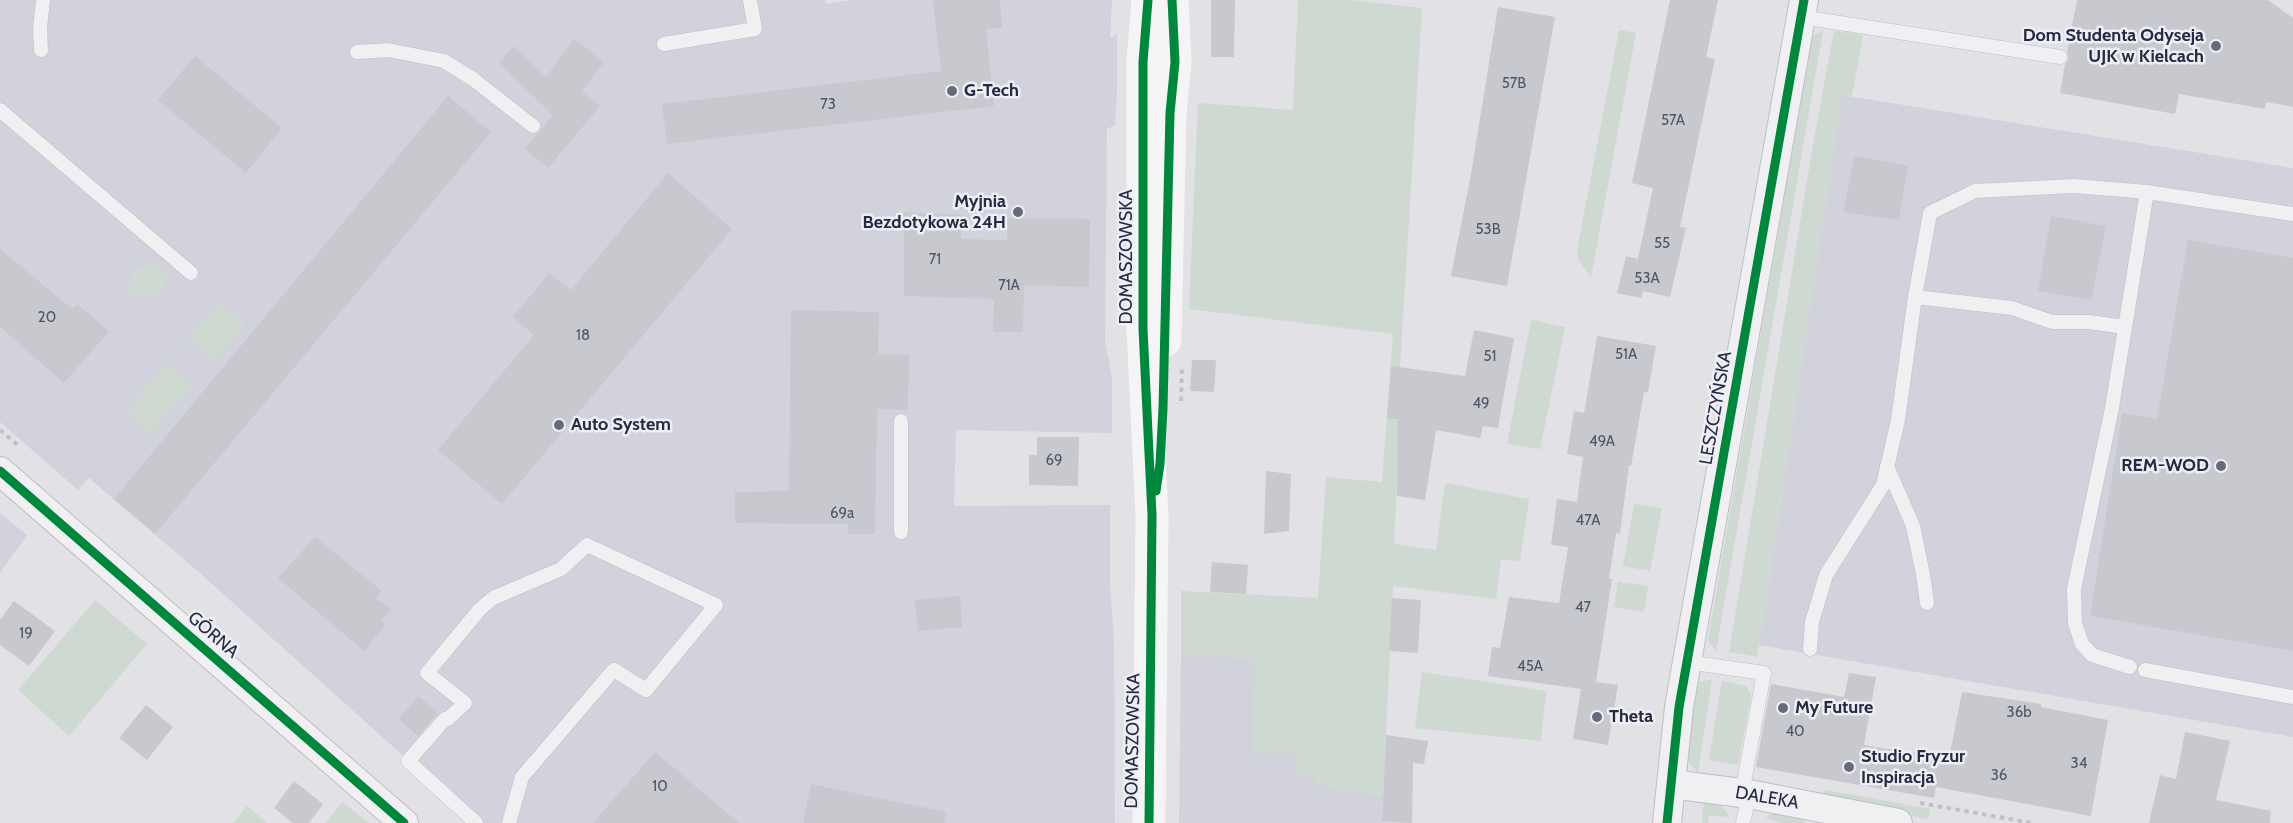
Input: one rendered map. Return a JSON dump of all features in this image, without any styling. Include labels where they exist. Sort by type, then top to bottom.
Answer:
[{"type":"street","name":"DOMASZOWSKA","points":[[1148,0],[1143,62],[1143,329],[1152,515],[1149,823]]},
{"type":"street","name":"DOMASZOWSKA","points":[[1152,515],[1160,464],[1163,397],[1170,113],[1175,62],[1172,0]]},
{"type":"street","name":"LESZCZYŃSKA","points":[[1667,823],[1679,707],[1802,8]]},
{"type":"street","name":"GÓRNA","points":[[0,471],[404,823]]},
{"type":"street","name":"DALEKA","points":[[1671,784],[1745,793],[1898,823]]},
{"type":"lane","points":[[41,50],[40,28],[43,0]]},
{"type":"lane","points":[[664,44],[755,29],[750,0]]},
{"type":"lane","points":[[1802,8],[2060,57]]},
{"type":"lane","points":[[357,52],[388,50],[444,61],[473,79],[532,126]]},
{"type":"lane","points":[[0,110],[191,273]]},
{"type":"lane","points":[[1810,649],[1812,622],[1826,575],[1883,485],[1898,420],[1915,297],[1930,213],[1975,191],[2074,186],[2147,192],[2293,214]]},
{"type":"lane","points":[[2130,668],[2092,656],[2082,644],[2075,623],[2074,589],[2112,408],[2147,192]]},
{"type":"lane","points":[[1915,297],[2012,308],[2052,322],[2089,322],[2125,327]]},
{"type":"lane","points":[[901,421],[902,532]]},
{"type":"lane","points":[[1887,466],[1913,526],[1927,603]]},
{"type":"lane","points":[[476,823],[408,761],[445,719],[448,719],[465,703],[427,673],[480,609],[493,598],[561,569],[587,545],[716,605],[646,690],[614,670],[611,673],[522,777],[508,823]]},
{"type":"lane","points":[[1687,662],[1764,673],[1745,793],[1743,823]]},
{"type":"lane","points":[[2145,670],[2293,697]]},
{"type":"path","points":[[1181,402],[1182,355]]},
{"type":"shaded area","points":[[0,0],[825,0],[826,4],[852,0],[1112,0],[1110,38],[1117,34],[1117,90],[1115,125],[1107,129],[1105,341],[1112,379],[1112,433],[956,430],[954,506],[1110,505],[1110,585],[1114,640],[1115,823],[478,823],[202,575],[89,478],[78,490],[0,422]]},
{"type":"shaded area","points":[[1298,0],[1351,0],[1422,8],[1395,419],[1400,420],[1394,544],[1436,550],[1445,483],[1529,499],[1520,561],[1501,559],[1496,599],[1393,586],[1383,796],[1316,785],[1316,776],[1298,775],[1298,753],[1252,753],[1254,659],[1181,654],[1181,591],[1318,598],[1326,477],[1382,482],[1393,334],[1189,309],[1198,103],[1293,110]]},
{"type":"shaded area","points":[[1619,30],[1636,33],[1591,277],[1579,261],[1577,250]]},
{"type":"shaded area","points":[[1823,31],[1716,651],[1708,640],[1812,36]]},
{"type":"shaded area","points":[[1834,31],[1863,35],[1852,96],[1842,95],[1757,657],[1729,652]]},
{"type":"shaded area","points":[[1842,95],[2293,168],[2293,737],[1759,645]]},
{"type":"shaded area","points":[[151,264],[163,268],[166,274],[166,281],[162,288],[155,293],[141,297],[128,295],[132,271]]},
{"type":"shaded area","points":[[220,301],[246,324],[215,361],[188,339]]},
{"type":"shaded area","points":[[1531,320],[1565,327],[1540,449],[1507,444]]},
{"type":"shaded area","points":[[167,363],[192,384],[150,435],[126,411]]},
{"type":"shaded area","points":[[1634,504],[1662,508],[1650,571],[1623,566]]},
{"type":"shaded area","points":[[0,513],[27,535],[0,573]]},
{"type":"shaded area","points":[[1618,582],[1648,586],[1644,612],[1614,607]]},
{"type":"shaded area","points":[[95,600],[147,644],[69,736],[18,690]]},
{"type":"shaded area","points":[[1181,654],[1255,659],[1299,753],[1316,776],[1317,785],[1383,796],[1382,823],[1179,823]]},
{"type":"shaded area","points":[[1422,672],[1546,691],[1541,741],[1415,728]]},
{"type":"shaded area","points":[[1712,679],[1698,773],[1689,762],[1687,740],[1697,683]]},
{"type":"shaded area","points":[[1722,681],[1746,686],[1751,695],[1738,765],[1709,760]]},
{"type":"shaded area","points":[[1826,790],[1930,809],[1928,819],[1819,798]]},
{"type":"shaded area","points":[[1704,801],[1717,801],[1729,817],[1709,815],[1708,823],[1702,823]]},
{"type":"shaded area","points":[[342,802],[369,823],[326,823]]},
{"type":"shaded area","points":[[247,806],[267,823],[233,823]]},
{"type":"shaded area","points":[[1770,814],[1806,818],[1804,823],[1781,823],[1766,818]]},
{"type":"building","points":[[933,0],[1000,0],[1002,28],[986,29],[994,106],[667,144],[662,104],[941,71]]},
{"type":"building","points":[[1211,0],[1235,0],[1234,57],[1211,57]]},
{"type":"building","points":[[1670,0],[1718,0],[1706,57],[1715,59],[1680,227],[1686,228],[1670,297],[1643,291],[1641,298],[1617,293],[1626,256],[1638,259],[1653,188],[1632,183]]},
{"type":"building","name":"Dom Studenta Odyseja UJK w Kielcach","points":[[2077,0],[2268,0],[2293,18],[2293,107],[2266,102],[2265,109],[2179,94],[2175,114],[2060,93],[2065,64],[2069,59],[2067,52]]},
{"type":"building","points":[[1498,7],[1555,17],[1507,286],[1451,276],[1471,174]]},
{"type":"building","points":[[574,39],[604,62],[582,91],[600,106],[548,168],[525,149],[553,115],[499,63],[514,46],[546,77]]},
{"type":"building","points":[[195,56],[282,128],[246,173],[158,100]]},
{"type":"building","points":[[448,96],[491,132],[155,534],[114,499]]},
{"type":"building","points":[[1855,156],[1908,166],[1899,220],[1843,212]]},
{"type":"building","points":[[668,173],[732,229],[502,504],[438,450],[534,335],[513,317],[549,273],[571,290]]},
{"type":"building","points":[[904,212],[962,215],[961,239],[1007,240],[1008,218],[1090,219],[1089,287],[1024,285],[1023,332],[993,332],[994,299],[904,296]]},
{"type":"building","points":[[2051,216],[2106,226],[2091,300],[2038,291]]},
{"type":"building","name":"REM-WOD","points":[[2188,240],[2293,258],[2293,651],[2090,616],[2122,413],[2157,419]]},
{"type":"building","points":[[0,249],[72,309],[77,304],[109,331],[64,383],[0,327]]},
{"type":"building","points":[[791,310],[879,312],[878,354],[909,355],[908,410],[877,409],[875,534],[848,534],[848,524],[735,523],[735,492],[789,491]]},
{"type":"building","points":[[1474,330],[1514,338],[1498,428],[1483,426],[1480,438],[1436,430],[1425,500],[1397,496],[1398,419],[1387,419],[1391,366],[1465,376]]},
{"type":"building","points":[[1597,336],[1656,346],[1648,392],[1644,392],[1631,466],[1629,465],[1620,534],[1616,533],[1609,579],[1612,579],[1596,682],[1618,685],[1608,745],[1573,739],[1581,689],[1488,676],[1492,647],[1500,648],[1509,597],[1559,603],[1568,547],[1551,545],[1557,499],[1577,502],[1583,457],[1567,454],[1574,411],[1584,413]]},
{"type":"building","points":[[1192,360],[1216,360],[1214,392],[1190,391]]},
{"type":"building","points":[[1037,437],[1079,437],[1078,486],[1029,485],[1029,455],[1037,455]]},
{"type":"building","points":[[1266,471],[1291,474],[1289,531],[1264,534]]},
{"type":"building","points":[[315,537],[382,591],[376,599],[391,609],[381,621],[386,624],[364,651],[278,578]]},
{"type":"building","points":[[1212,562],[1248,565],[1246,594],[1210,592]]},
{"type":"building","points":[[960,596],[962,627],[918,631],[915,600]]},
{"type":"building","points":[[1392,598],[1421,600],[1418,653],[1389,651]]},
{"type":"building","points":[[14,601],[55,631],[29,666],[0,645],[0,620]]},
{"type":"building","points":[[1849,673],[1876,677],[1864,745],[1949,759],[1962,692],[2041,704],[2041,707],[2108,720],[2091,816],[1936,787],[1934,798],[1756,767],[1771,684],[1844,697]]},
{"type":"building","points":[[418,696],[438,713],[418,736],[399,719]]},
{"type":"building","points":[[146,705],[173,727],[147,760],[119,738]]},
{"type":"building","points":[[2185,732],[2230,741],[2216,800],[2271,811],[2270,823],[2149,823],[2160,775],[2176,779]]},
{"type":"building","points":[[1386,735],[1428,741],[1424,764],[1413,763],[1412,823],[1382,822]]},
{"type":"building","points":[[655,752],[739,823],[593,823]]},
{"type":"building","points":[[294,781],[323,804],[309,823],[293,823],[274,808]]},
{"type":"building","points":[[811,784],[946,812],[944,823],[803,823]]},
{"type":"cycle path","points":[[1148,0],[1143,62],[1143,329],[1152,515],[1149,823]]},
{"type":"cycle path","points":[[1156,491],[1163,408],[1170,113],[1175,62],[1172,0]]},
{"type":"cycle path","points":[[1667,823],[1679,707],[1804,0]]},
{"type":"cycle path","points":[[0,471],[404,823]]},
{"type":"place","name":"Dom Studenta Odyseja UJK w Kielcach","points":[[2216,46]]},
{"type":"place","name":"G-Tech","points":[[952,91]]},
{"type":"place","name":"Myjnia Bezdotykowa 24H","points":[[1018,212]]},
{"type":"place","name":"Auto System","points":[[559,425]]},
{"type":"place","name":"REM-WOD","points":[[2221,466]]},
{"type":"place","name":"My Future","points":[[1783,708]]},
{"type":"place","name":"Theta","points":[[1597,717]]},
{"type":"place","name":"Studio Fryzur Inspiracja","points":[[1849,767]]}]
